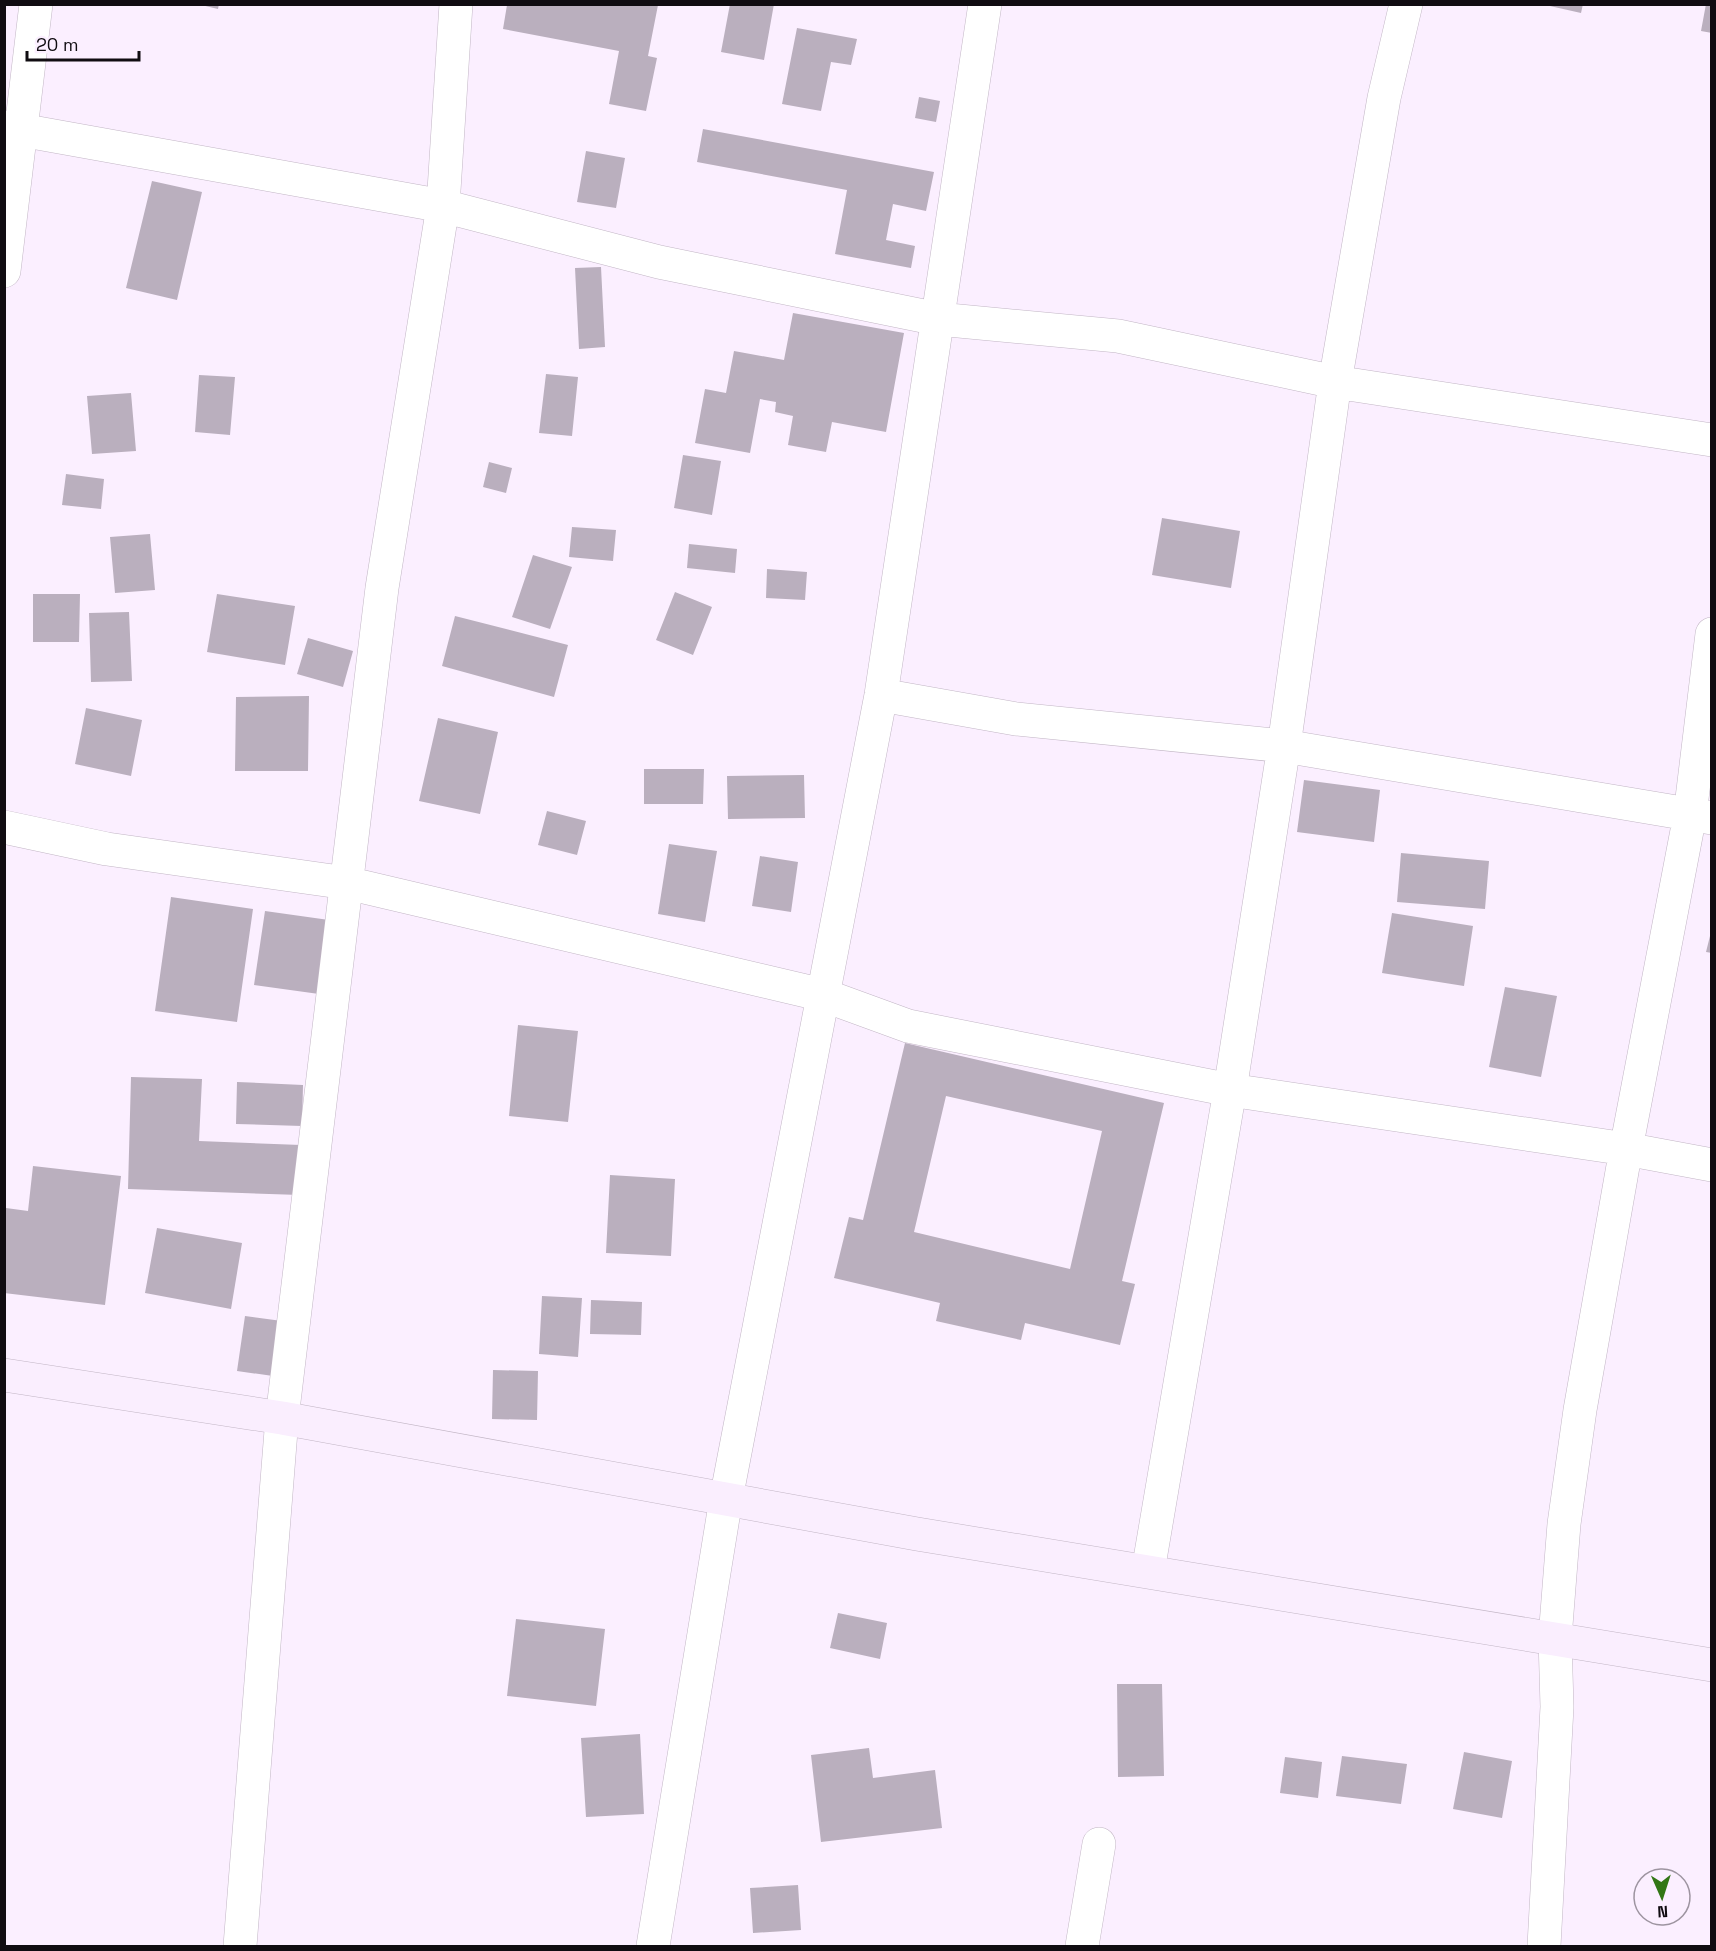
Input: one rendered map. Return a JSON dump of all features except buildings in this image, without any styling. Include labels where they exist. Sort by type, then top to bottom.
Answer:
[{"type":"main road","points":[[4,1375],[282,1418],[916,1534],[1712,1665]]},
{"type":"street","points":[[4,271],[12,128],[36,4]]},
{"type":"street","points":[[240,1947],[282,1418],[382,588],[443,206],[456,4]]},
{"type":"street","points":[[653,1947],[726,1499],[881,695],[986,4]]},
{"type":"street","points":[[1148,1571],[1230,1090],[1284,747],[1335,382],[1384,98],[1406,4]]},
{"type":"street","points":[[12,128],[443,206],[659,262],[938,319],[1118,336],[1335,382],[1712,440]]},
{"type":"street","points":[[1544,1947],[1557,1707],[1555,1638],[1564,1524],[1578,1421],[1626,1149],[1701,816],[1712,634]]},
{"type":"street","points":[[881,695],[1016,719],[1284,747],[1701,816]]},
{"type":"street","points":[[4,827],[107,849],[347,883],[824,995],[908,1026],[1230,1090],[1626,1149],[1712,1165]]},
{"type":"street","points":[[1082,1947],[1099,1844]]}]
